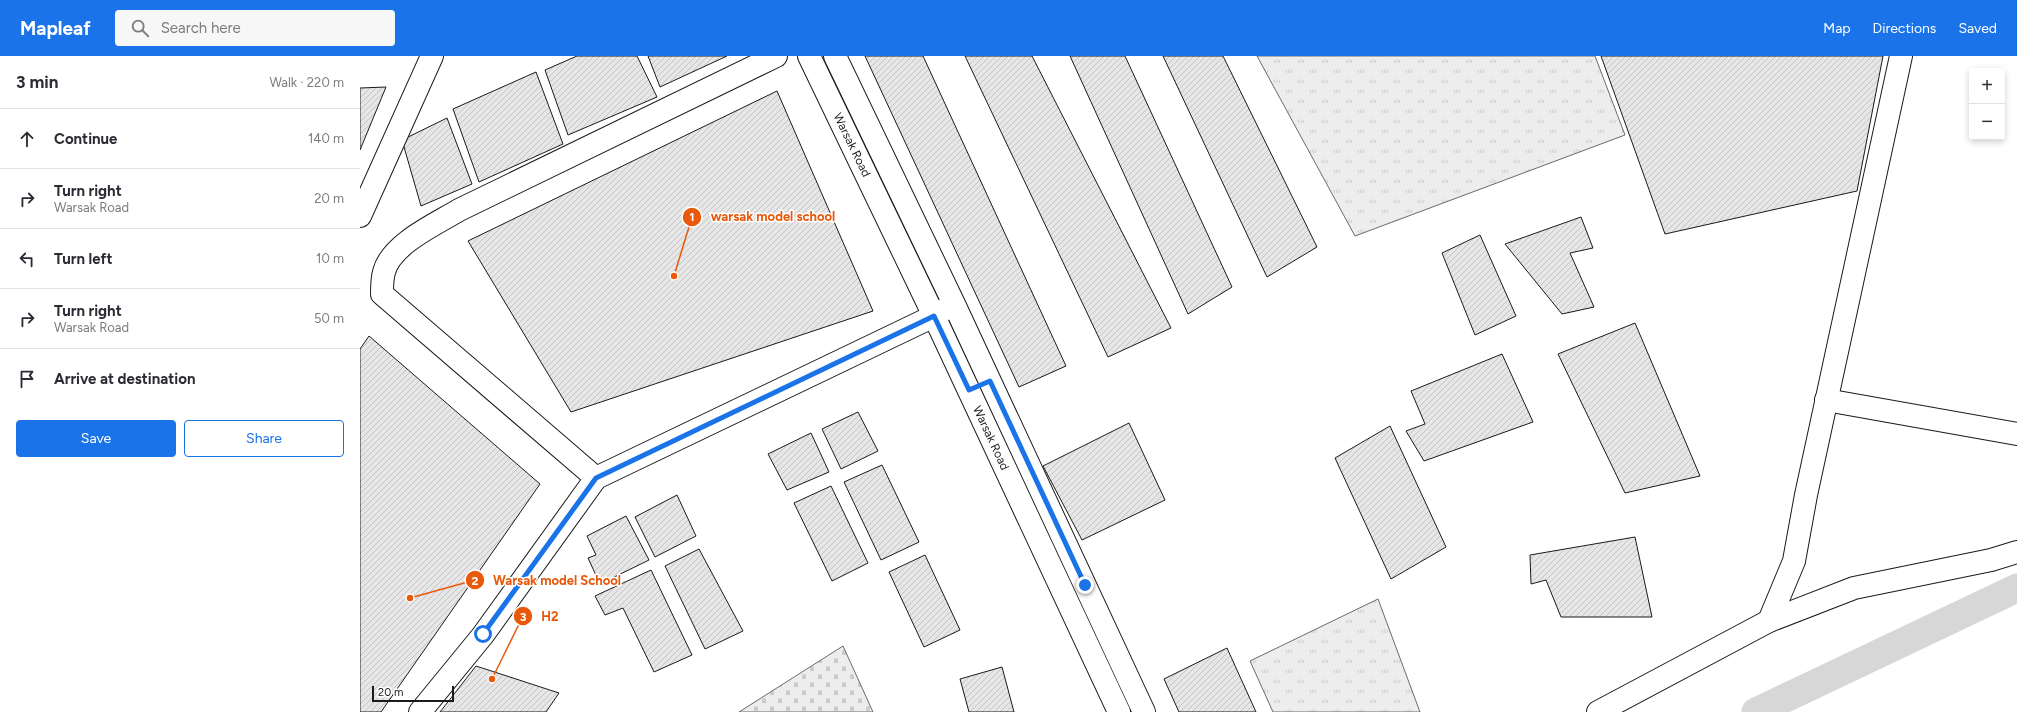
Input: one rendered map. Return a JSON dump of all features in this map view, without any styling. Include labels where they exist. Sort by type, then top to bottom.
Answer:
[{"type":"street","points":[[360,216],[432,56]]},
{"type":"street","points":[[596,478],[382,294],[384,272],[394,254],[419,234],[459,210],[776,56]]},
{"type":"street","name":"Warsak Road","points":[[809,56],[969,390],[1119,712]]},
{"type":"street","name":"Warsak Road","points":[[835,56],[954,304],[1144,712]]},
{"type":"street","points":[[1768,621],[1794,562],[1826,400],[1901,56]]},
{"type":"street","points":[[420,712],[483,634],[596,478],[934,316],[954,304]]},
{"type":"street","points":[[969,390],[990,381]]},
{"type":"street","points":[[1826,400],[2017,434]]},
{"type":"street","points":[[1598,712],[1768,621],[1854,588],[1991,560],[2017,552]]},
{"type":"street","points":[[1064,595],[1085,585]]},
{"type":"green space","points":[[1257,56],[1595,56],[1625,135],[1355,236]]},
{"type":"green space","points":[[1378,599],[1420,712],[1273,712],[1250,661]]},
{"type":"green space","points":[[843,646],[873,712],[739,712]]},
{"type":"building","points":[[577,56],[637,56],[657,97],[568,135],[545,70]]},
{"type":"building","points":[[648,56],[727,56],[660,87]]},
{"type":"building","points":[[865,56],[923,56],[1066,366],[1019,387]]},
{"type":"building","points":[[965,56],[1032,56],[1171,328],[1108,357]]},
{"type":"building","points":[[1070,56],[1125,56],[1232,287],[1188,314]]},
{"type":"building","points":[[1163,56],[1223,56],[1317,247],[1267,277]]},
{"type":"building","points":[[1601,56],[1883,56],[1857,191],[1665,234]]},
{"type":"building","points":[[536,72],[563,144],[479,182],[453,109]]},
{"type":"building","points":[[386,87],[360,150],[360,88]]},
{"type":"building","points":[[777,91],[873,311],[571,412],[468,241]]},
{"type":"building","points":[[447,118],[472,184],[421,206],[402,140]]},
{"type":"building","points":[[1581,217],[1593,248],[1570,253],[1594,307],[1562,314],[1505,244]]},
{"type":"building","points":[[1480,235],[1516,316],[1475,335],[1442,253]]},
{"type":"building","points":[[1635,323],[1700,476],[1625,493],[1558,354]]},
{"type":"building","points":[[369,336],[540,484],[381,712],[360,712],[360,349]]},
{"type":"building","points":[[1502,354],[1533,422],[1424,461],[1406,431],[1425,424],[1411,391]]},
{"type":"building","points":[[858,412],[878,451],[841,469],[822,429]]},
{"type":"building","points":[[1129,423],[1165,500],[1082,540],[1043,466]]},
{"type":"building","points":[[1390,426],[1446,547],[1391,579],[1335,458]]},
{"type":"building","points":[[811,433],[829,472],[787,490],[768,454]]},
{"type":"building","points":[[882,465],[919,542],[881,560],[844,482]]},
{"type":"building","points":[[831,486],[868,563],[832,581],[794,503]]},
{"type":"building","points":[[677,495],[696,536],[655,557],[635,517]]},
{"type":"building","points":[[626,516],[649,560],[600,584],[588,558],[596,555],[587,536]]},
{"type":"building","points":[[1635,537],[1652,617],[1561,617],[1546,580],[1531,584],[1530,555]]},
{"type":"building","points":[[699,549],[743,631],[705,649],[665,566]]},
{"type":"building","points":[[925,555],[960,630],[924,647],[889,572]]},
{"type":"building","points":[[651,570],[692,655],[654,672],[623,608],[605,615],[595,596]]},
{"type":"building","points":[[1227,648],[1256,712],[1179,712],[1164,679]]},
{"type":"building","points":[[476,666],[559,693],[546,712],[440,712]]},
{"type":"building","points":[[1002,667],[1014,712],[969,712],[960,679]]},
{"type":"waterway","points":[[1756,712],[2017,588]]},
{"type":"place","name":"warsak model school","points":[[674,276]]},
{"type":"place","name":"Warsak model School","points":[[410,598]]},
{"type":"place","name":"H2","points":[[492,679]]},
{"type":"route","points":[[483,634],[596,478],[934,316],[969,390],[990,381],[1085,585]]}]
